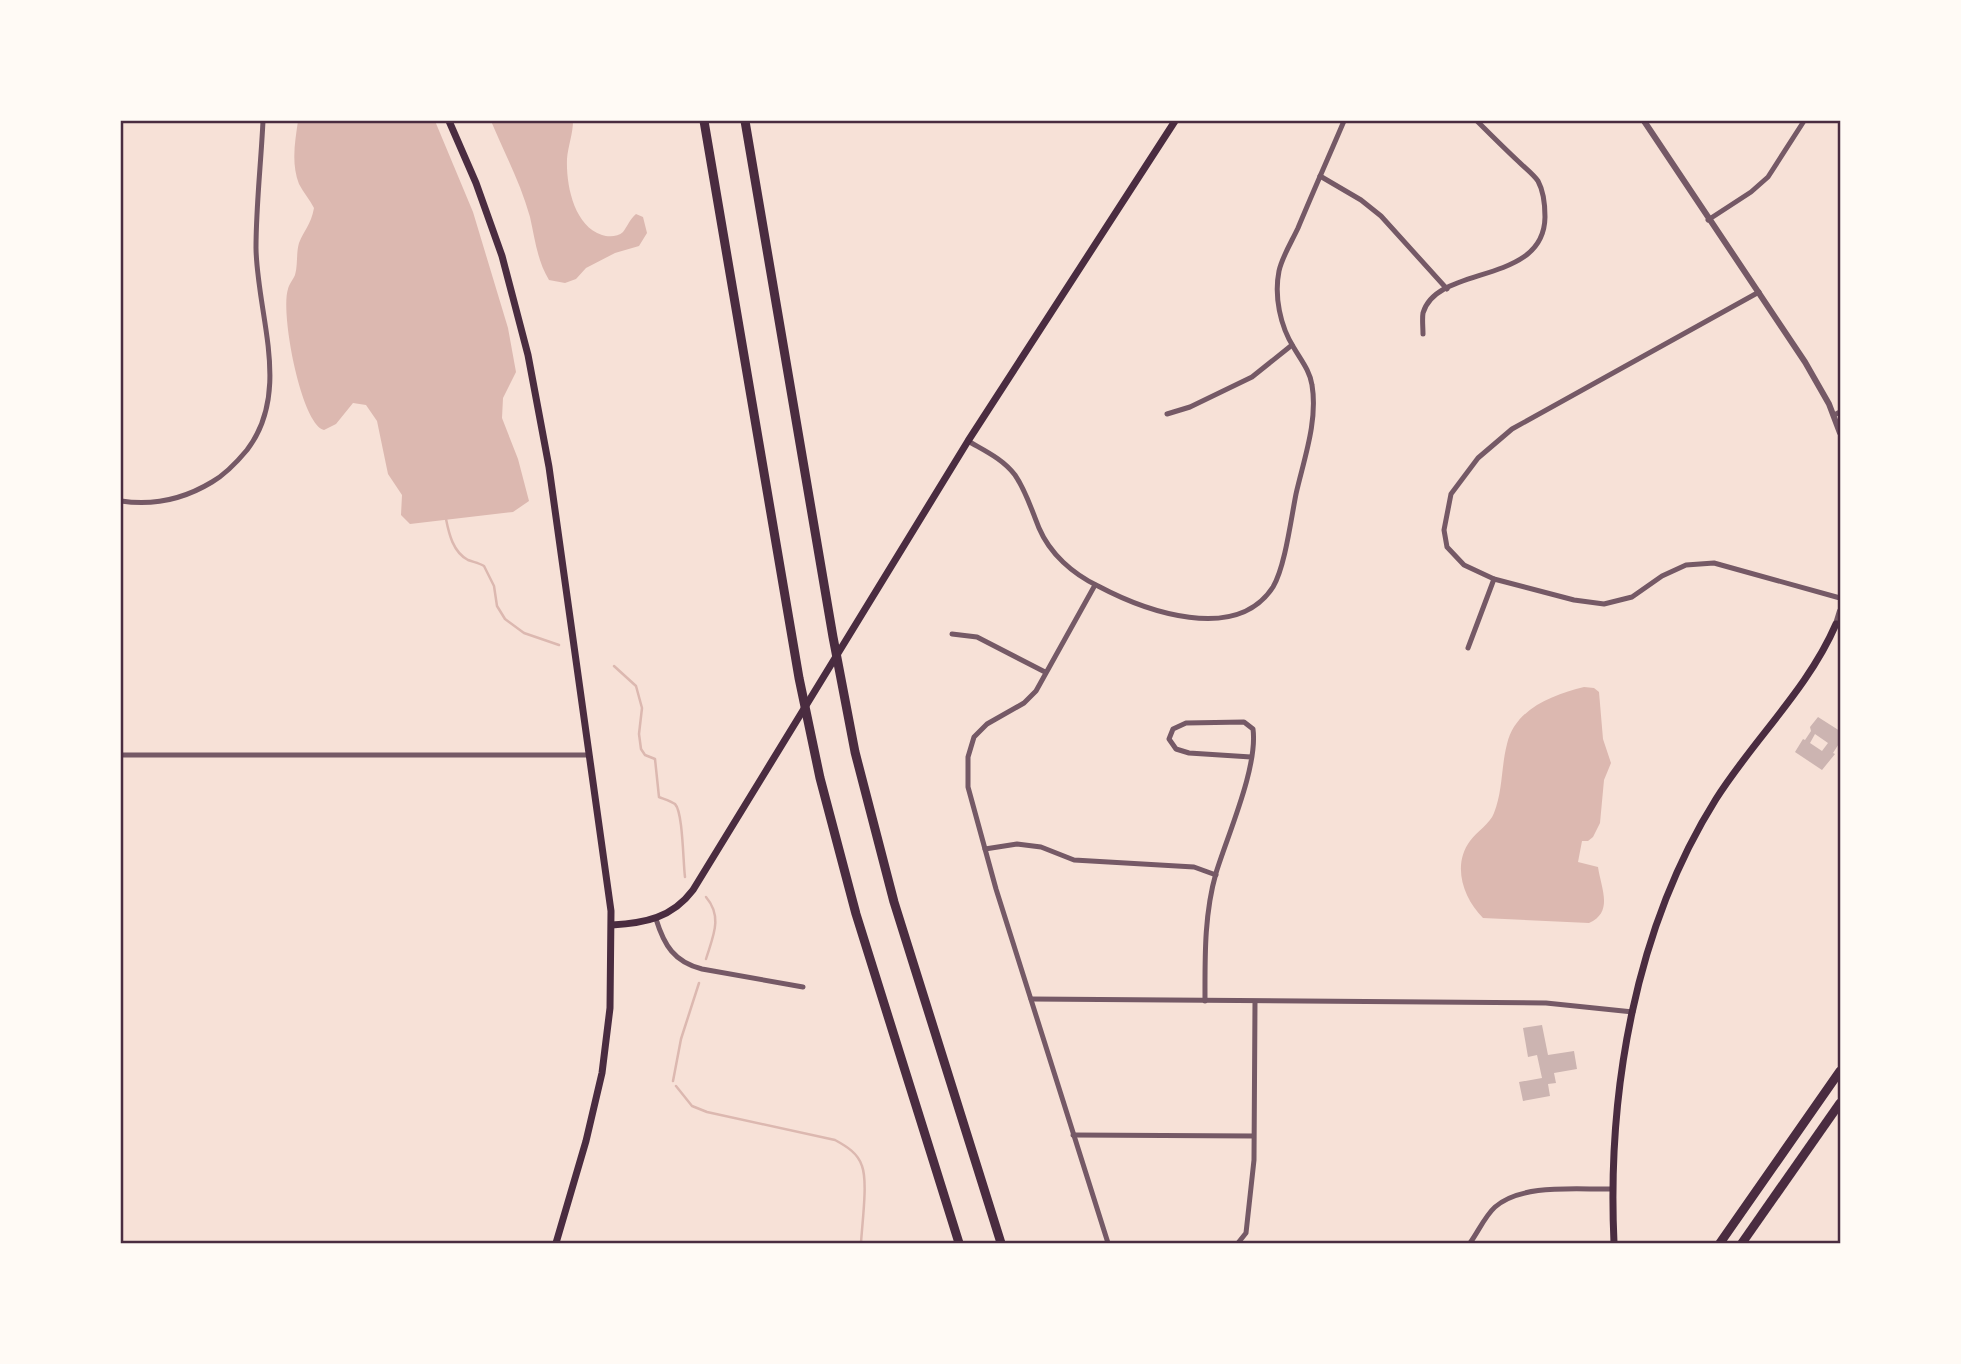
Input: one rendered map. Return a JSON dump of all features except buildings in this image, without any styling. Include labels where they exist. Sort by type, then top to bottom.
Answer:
[{"type":"highway","points":[[704,121],[799,678],[817,765],[856,914],[959,1243]]},
{"type":"highway","points":[[745,121],[830,624],[855,752],[894,902],[1001,1243]]},
{"type":"highway","points":[[1720,1243],[1840,1071]]},
{"type":"highway","points":[[1742,1243],[1840,1102]]},
{"type":"main road","points":[[449,121],[502,256],[528,355],[549,467],[612,925],[610,1008],[602,1073],[586,1141],[556,1243]]},
{"type":"main road","points":[[612,925],[656,919],[677,907],[693,890],[968,441],[1175,121]]},
{"type":"main road","points":[[1614,1243],[1613,1189],[1619,1109],[1633,1012],[1657,927],[1698,831],[1736,769],[1811,669],[1838,624]]},
{"type":"street","points":[[121,501],[137,503],[175,499],[218,479],[237,463],[256,438],[267,412],[271,374],[256,247],[263,121]]},
{"type":"street","points":[[968,441],[997,458],[1014,475],[1041,532],[1061,561],[1095,585],[1142,607],[1187,617],[1216,618],[1240,613],[1259,602],[1273,586],[1283,555],[1314,415],[1312,383],[1305,364],[1292,345],[1278,303],[1279,271],[1344,121]]},
{"type":"street","points":[[1423,334],[1423,315],[1427,304],[1447,289],[1522,260],[1537,246],[1545,226],[1545,204],[1538,181],[1477,121]]},
{"type":"street","points":[[1644,121],[1805,362],[1837,414],[1840,433]]},
{"type":"street","points":[[1708,220],[1751,192],[1768,177],[1804,121]]},
{"type":"street","points":[[1320,176],[1361,200],[1381,216],[1447,289]]},
{"type":"street","points":[[1759,292],[1512,429],[1478,458],[1451,494],[1444,530],[1447,547],[1464,565],[1494,579],[1574,600],[1604,604],[1632,597],[1662,576],[1686,565],[1714,563],[1840,598]]},
{"type":"street","points":[[1167,414],[1190,407],[1252,377],[1292,345]]},
{"type":"street","points":[[1468,648],[1494,579]]},
{"type":"street","points":[[1095,585],[1036,691],[1024,704],[987,724],[974,737],[968,757],[968,787],[1108,1243]]},
{"type":"street","points":[[1838,624],[1840,611]]},
{"type":"street","points":[[952,634],[976,638],[1045,673]]},
{"type":"street","points":[[1205,1001],[1205,934],[1216,875],[1232,831],[1251,757],[1255,741],[1253,729],[1244,722],[1186,723],[1174,729],[1169,739],[1176,749],[1189,752],[1251,757]]},
{"type":"street","points":[[121,755],[589,755]]},
{"type":"street","points":[[985,849],[1017,844],[1041,848],[1074,860],[1194,867],[1216,875]]},
{"type":"street","points":[[656,919],[668,948],[687,964],[803,987]]},
{"type":"street","points":[[1031,999],[1546,1003],[1633,1012]]},
{"type":"street","points":[[1238,1243],[1246,1233],[1254,1160],[1255,1002]]},
{"type":"street","points":[[1073,1135],[1254,1136]]},
{"type":"street","points":[[1470,1243],[1493,1209],[1507,1197],[1530,1191],[1613,1189]]},
{"type":"shaded area","points":[[298,121],[435,121],[473,212],[508,328],[516,372],[503,398],[502,418],[518,459],[529,501],[513,512],[410,524],[401,515],[402,495],[388,474],[377,421],[366,405],[353,403],[336,424],[324,430],[316,423],[308,409],[294,366],[286,301],[296,271],[299,243],[314,208],[299,184],[295,168]]},
{"type":"shaded area","points":[[491,121],[573,121],[567,169],[570,192],[578,214],[592,230],[610,236],[623,232],[636,214],[643,217],[647,233],[639,246],[615,253],[586,268],[576,279],[565,283],[549,280],[539,257],[522,192]]},
{"type":"shaded area","points":[[1584,687],[1594,688],[1599,692],[1603,739],[1611,763],[1604,780],[1600,823],[1593,837],[1582,841],[1578,862],[1598,867],[1604,899],[1601,913],[1589,923],[1483,918],[1465,891],[1462,860],[1470,841],[1490,821],[1494,813],[1511,732],[1518,721],[1536,705]]},
{"type":"waterway","points":[[446,519],[450,536],[463,557],[484,566],[494,586],[497,606],[505,619],[524,633],[559,645]]},
{"type":"waterway","points":[[614,666],[636,686],[642,708],[639,734],[641,749],[645,755],[655,759],[659,797],[675,804],[678,809],[685,877]]},
{"type":"waterway","points":[[706,897],[714,912],[715,927],[706,959]]},
{"type":"waterway","points":[[673,1081],[681,1039],[699,983]]},
{"type":"waterway","points":[[676,1086],[692,1106],[707,1112],[835,1140],[851,1150],[858,1157],[864,1173],[861,1243]]}]
